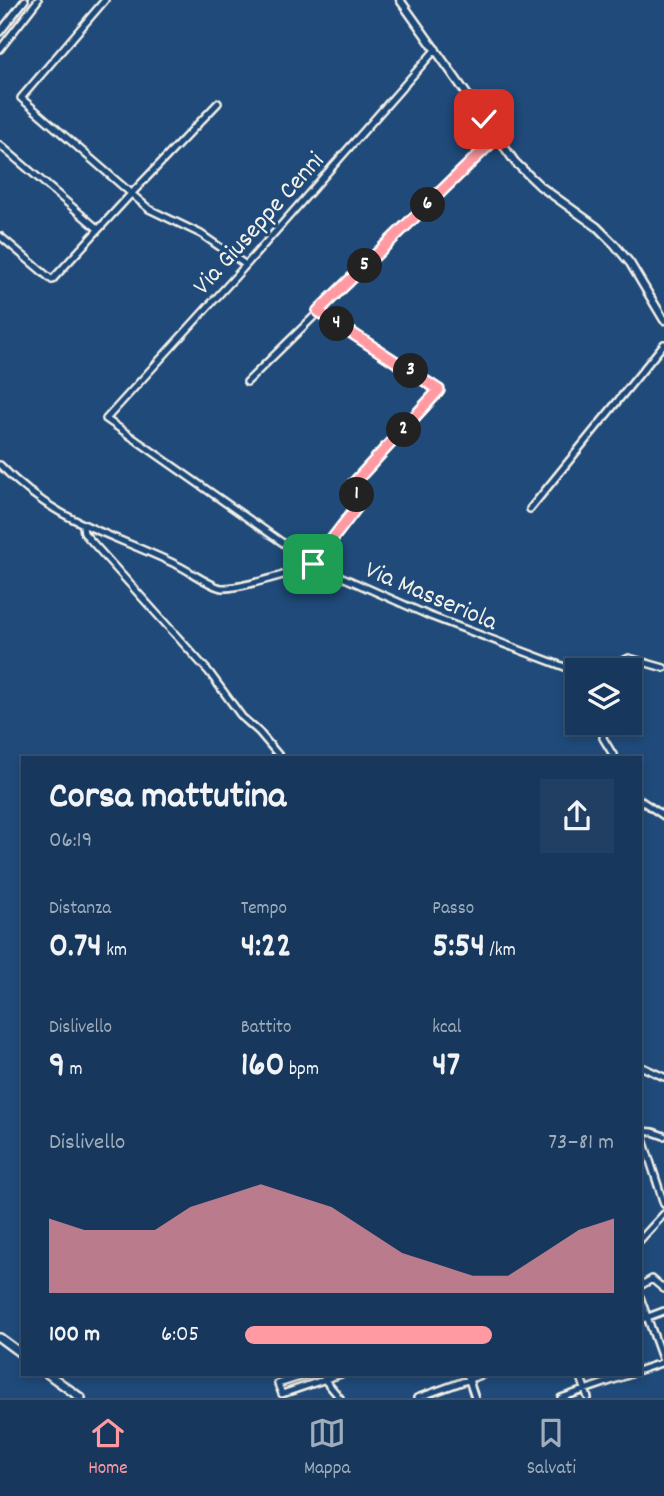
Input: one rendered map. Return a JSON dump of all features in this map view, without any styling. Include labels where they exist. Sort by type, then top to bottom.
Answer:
[{"type":"main road","points":[[0,1338],[21,1354]]},
{"type":"main road","points":[[51,1376],[81,1398]]},
{"type":"street","points":[[0,32],[25,0]]},
{"type":"street","points":[[0,49],[38,0]]},
{"type":"street","points":[[105,0],[21,98],[149,209],[201,234],[246,265]]},
{"type":"street","points":[[400,0],[515,162],[540,186],[597,227],[615,245],[636,273],[664,320]]},
{"type":"street","name":"Via Giuseppe Cenni","points":[[106,419],[436,49]]},
{"type":"street","points":[[0,236],[52,280],[218,103]]},
{"type":"street","points":[[247,382],[497,137]]},
{"type":"street","points":[[0,145],[98,229]]},
{"type":"street","points":[[0,465],[37,500],[83,526],[173,563],[221,588],[267,579],[313,564],[362,499],[352,485],[439,390],[318,311]]},
{"type":"street","points":[[530,509],[664,344]]},
{"type":"street","name":"Via Masseriola","points":[[106,419],[313,564],[430,616],[565,667]]},
{"type":"street","points":[[83,526],[84,533],[209,672],[242,717],[279,756]]},
{"type":"street","points":[[642,662],[664,668]]},
{"type":"street","points":[[603,735],[614,756]]},
{"type":"street","points":[[642,801],[664,816]]},
{"type":"street","points":[[642,1067],[664,1077]]},
{"type":"street","points":[[642,1131],[664,1136]]},
{"type":"street","points":[[642,1134],[664,1204]]},
{"type":"street","points":[[642,1238],[664,1214]]},
{"type":"street","points":[[642,1285],[652,1279],[664,1289]]},
{"type":"street","points":[[642,1302],[664,1363],[642,1369]]},
{"type":"street","points":[[642,1319],[664,1311]]},
{"type":"street","points":[[303,1376],[278,1384],[282,1394],[335,1376]]},
{"type":"street","points":[[416,1398],[468,1376],[475,1398]]},
{"type":"street","points":[[581,1376],[588,1398]]},
{"type":"street","points":[[561,1398],[625,1376]]},
{"type":"street","points":[[324,1380],[340,1398]]},
{"type":"route","points":[[313,564],[362,499],[352,485],[439,393],[439,390],[318,311],[497,137],[484,119]]}]
